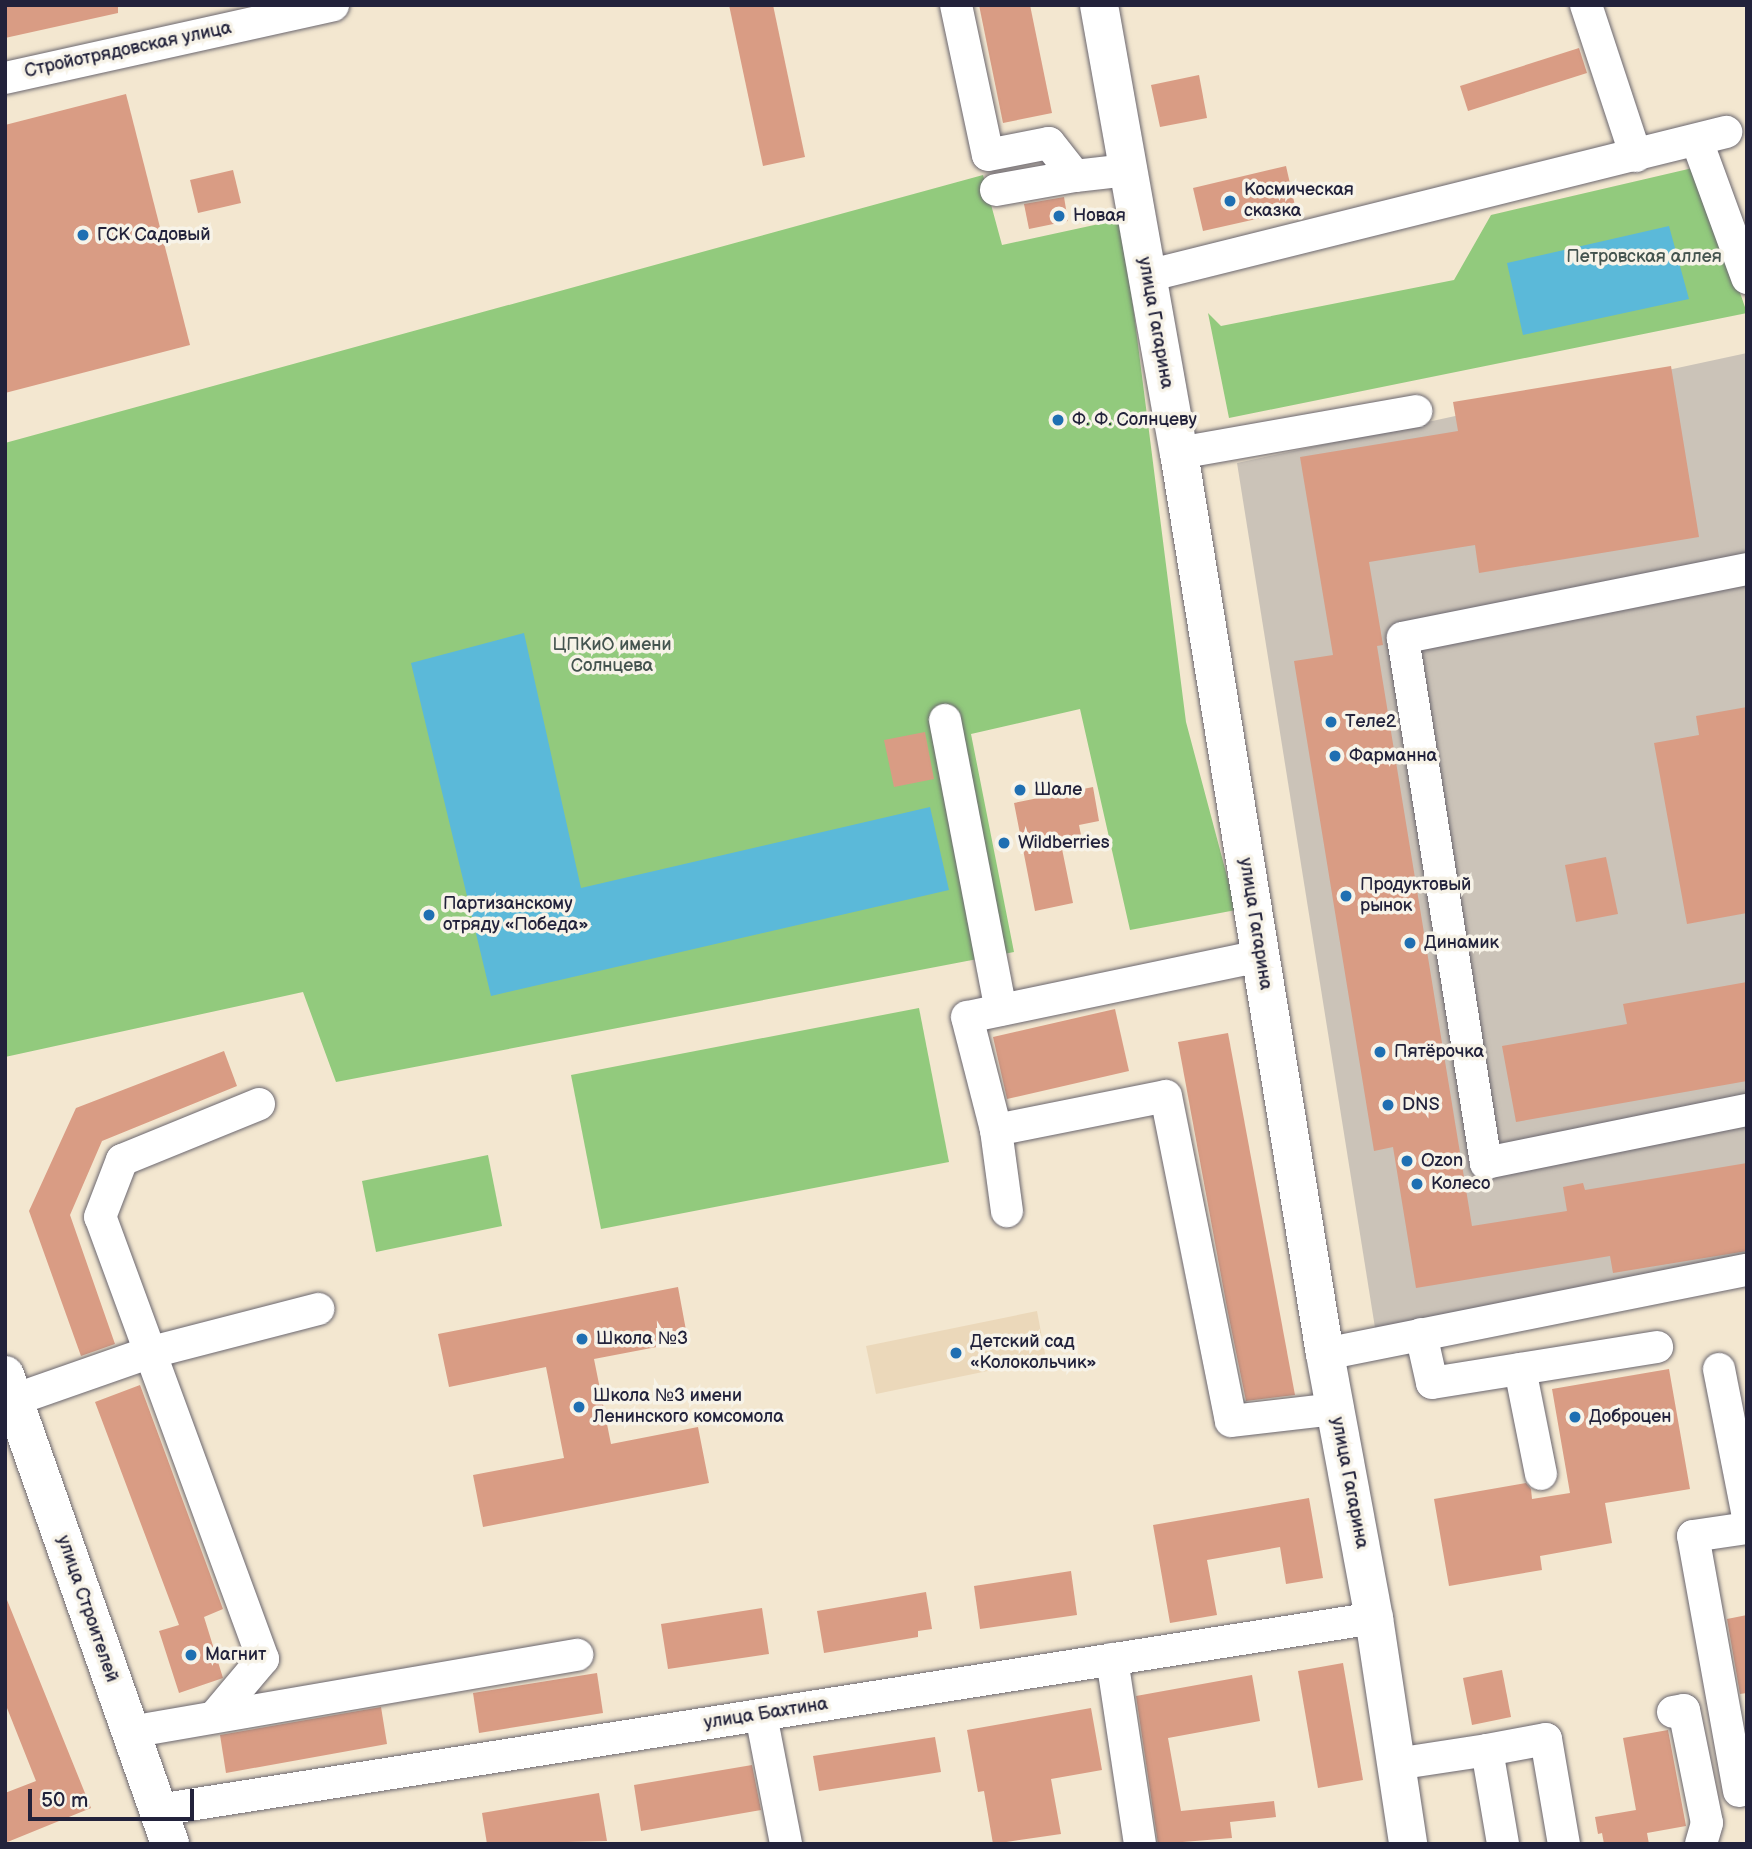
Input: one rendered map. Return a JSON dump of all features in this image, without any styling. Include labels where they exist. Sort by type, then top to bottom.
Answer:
[{"type":"main road","name":"улица Гагарина","points":[[1099,5],[1179,453],[1325,1354],[1374,1618],[1408,1844]]},
{"type":"main road","name":"улица Строителей","points":[[8,1392],[164,1827]]},
{"type":"street","name":"Стройотрядовская улица","points":[[5,78],[275,11],[333,5]]},
{"type":"street","points":[[956,5],[988,155],[1049,143],[1075,176]]},
{"type":"street","points":[[1586,5],[1636,156]]},
{"type":"street","points":[[1147,275],[1711,137],[1747,278]]},
{"type":"street","points":[[996,190],[1128,170]]},
{"type":"street","points":[[1179,453],[1416,411]]},
{"type":"street","points":[[1747,569],[1403,638],[1486,1163],[1747,1110]]},
{"type":"street","points":[[945,720],[1001,1010]]},
{"type":"street","points":[[1007,1211],[996,1130],[967,1017],[1260,956]]},
{"type":"street","points":[[996,1130],[1166,1096],[1231,1422],[1335,1409]]},
{"type":"street","points":[[214,1717],[263,1659],[100,1217],[122,1160],[259,1104]]},
{"type":"street","points":[[1325,1354],[1747,1270]]},
{"type":"street","points":[[8,1392],[318,1309]]},
{"type":"street","points":[[1422,1334],[1432,1383],[1657,1347]]},
{"type":"street","points":[[1520,1369],[1541,1474]]},
{"type":"street","points":[[1719,1369],[1747,1512]]},
{"type":"street","points":[[1704,1833],[1743,1787],[1693,1536],[1747,1528]]},
{"type":"street","name":"улица Бахтина","points":[[164,1827],[761,1715],[1374,1618]]},
{"type":"street","points":[[130,1732],[577,1656]]},
{"type":"street","points":[[1112,1659],[1140,1844]]},
{"type":"street","points":[[1673,1712],[1684,1710],[1704,1833]]},
{"type":"street","points":[[761,1715],[786,1844]]},
{"type":"street","points":[[1396,1764],[1555,1738],[1564,1844]]},
{"type":"street","points":[[1487,1750],[1503,1844]]},
{"type":"shaded area","points":[[1747,353],[1747,1255],[1376,1334],[1237,463]]},
{"type":"shaded area","name":"Детский сад «Колокольчик»","points":[[1037,1311],[1046,1359],[876,1394],[866,1346]]},
{"type":"green space","name":"Петровская аллея","points":[[1697,167],[1747,313],[1229,418],[1208,313],[1221,326],[1454,280],[1491,215]]},
{"type":"green space","name":"ЦПКиО имени Солнцева","points":[[983,175],[1002,245],[1122,219],[1186,722],[1236,910],[1130,930],[1080,709],[971,734],[1014,952],[336,1082],[303,992],[5,1057],[5,443]]},
{"type":"green space","points":[[919,1008],[949,1162],[601,1229],[571,1075]]},
{"type":"green space","points":[[488,1155],[502,1226],[376,1252],[362,1181]]},
{"type":"water","points":[[1669,226],[1689,299],[1523,335],[1507,263]]},
{"type":"water","points":[[524,633],[581,888],[930,807],[949,890],[491,996],[411,663]]},
{"type":"building","points":[[5,5],[118,5],[118,13],[5,38]]},
{"type":"building","points":[[729,5],[773,5],[805,157],[763,166]]},
{"type":"building","points":[[979,5],[1030,5],[1052,113],[1003,123]]},
{"type":"building","points":[[1579,48],[1587,73],[1468,111],[1460,86]]},
{"type":"building","points":[[1199,75],[1207,118],[1160,127],[1151,85]]},
{"type":"building","name":"ГСК Садовый","points":[[126,94],[190,345],[5,393],[5,125]]},
{"type":"building","points":[[1286,166],[1296,210],[1203,231],[1193,188]]},
{"type":"building","points":[[233,170],[241,203],[198,213],[190,180]]},
{"type":"building","points":[[1064,197],[1068,221],[1029,229],[1024,204]]},
{"type":"building","points":[[1671,366],[1699,537],[1479,573],[1475,545],[1369,562],[1383,645],[1377,646],[1472,1226],[1567,1211],[1563,1187],[1583,1183],[1585,1190],[1747,1163],[1747,1251],[1613,1273],[1610,1256],[1416,1288],[1393,1147],[1374,1151],[1294,661],[1333,655],[1300,457],[1458,431],[1453,402]]},
{"type":"building","points":[[1747,707],[1747,913],[1687,924],[1654,743],[1699,735],[1696,716]]},
{"type":"building","points":[[925,732],[934,779],[894,787],[884,740]]},
{"type":"building","points":[[1093,787],[1099,821],[1079,825],[1081,835],[1060,839],[1073,903],[1035,911],[1014,803]]},
{"type":"building","points":[[1606,857],[1618,914],[1576,922],[1565,865]]},
{"type":"building","points":[[1747,982],[1747,1081],[1516,1122],[1502,1046],[1627,1024],[1623,1004]]},
{"type":"building","points":[[1115,1009],[1129,1071],[1007,1099],[993,1037]]},
{"type":"building","points":[[1228,1033],[1295,1395],[1246,1401],[1178,1042]]},
{"type":"building","points":[[224,1051],[237,1086],[102,1141],[70,1215],[115,1344],[81,1356],[29,1211],[76,1108]]},
{"type":"building","name":"Школа №3 имени Ленинского комсомола","points":[[678,1287],[688,1341],[594,1359],[611,1444],[698,1427],[709,1483],[483,1527],[473,1475],[564,1458],[546,1367],[449,1387],[438,1334]]},
{"type":"building","points":[[1669,1369],[1690,1489],[1605,1503],[1612,1543],[1540,1556],[1542,1570],[1449,1586],[1434,1499],[1526,1483],[1531,1489],[1532,1499],[1570,1493],[1552,1389]]},
{"type":"building","points":[[140,1385],[223,1609],[204,1617],[223,1678],[179,1693],[159,1631],[179,1625],[95,1402]]},
{"type":"building","points":[[1309,1498],[1323,1578],[1286,1584],[1280,1547],[1207,1560],[1217,1615],[1170,1623],[1153,1525]]},
{"type":"building","points":[[1071,1571],[1077,1615],[980,1629],[974,1586]]},
{"type":"building","points":[[926,1592],[932,1629],[918,1631],[918,1637],[824,1653],[817,1611]]},
{"type":"building","points":[[5,1595],[91,1808],[5,1843],[5,1793],[36,1781],[5,1703]]},
{"type":"building","points":[[762,1608],[769,1654],[668,1669],[661,1624]]},
{"type":"building","points":[[1747,1615],[1747,1693],[1740,1694],[1727,1619]]},
{"type":"building","points":[[1343,1663],[1363,1780],[1318,1788],[1298,1671]]},
{"type":"building","points":[[1502,1670],[1511,1717],[1472,1725],[1463,1678]]},
{"type":"building","points":[[597,1673],[603,1713],[479,1733],[473,1693]]},
{"type":"building","points":[[1252,1675],[1260,1721],[1168,1738],[1181,1811],[1274,1801],[1276,1817],[1230,1822],[1232,1838],[1158,1844],[1136,1696]]},
{"type":"building","points":[[381,1707],[387,1744],[226,1773],[220,1735]]},
{"type":"building","points":[[1091,1708],[1102,1770],[1051,1779],[1061,1834],[993,1844],[984,1791],[978,1792],[967,1730]]},
{"type":"building","points":[[1668,1730],[1686,1826],[1647,1833],[1649,1844],[1604,1844],[1602,1833],[1598,1834],[1595,1817],[1636,1810],[1623,1738]]},
{"type":"building","points":[[935,1737],[941,1772],[819,1791],[813,1756]]},
{"type":"building","points":[[752,1765],[761,1810],[641,1831],[634,1785]]},
{"type":"building","points":[[599,1793],[607,1841],[487,1844],[482,1813]]},
{"type":"place","name":"Космическая сказка","points":[[1230,201]]},
{"type":"place","name":"Новая","points":[[1059,216]]},
{"type":"place","name":"ГСК Садовый","points":[[83,235]]},
{"type":"place","name":"Ф. Ф. Солнцеву","points":[[1058,420]]},
{"type":"place","name":"Теле2","points":[[1331,722]]},
{"type":"place","name":"Фарманна","points":[[1335,756]]},
{"type":"place","name":"Шале","points":[[1020,790]]},
{"type":"place","name":"Wildberries","points":[[1004,843]]},
{"type":"place","name":"Продуктовый рынок","points":[[1346,896]]},
{"type":"place","name":"Партизанскому отряду «Победа»","points":[[429,915]]},
{"type":"place","name":"Динамик","points":[[1410,943]]},
{"type":"place","name":"Пятёрочка","points":[[1380,1052]]},
{"type":"place","name":"DNS","points":[[1388,1105]]},
{"type":"place","name":"Ozon","points":[[1407,1161]]},
{"type":"place","name":"Колесо","points":[[1417,1184]]},
{"type":"place","name":"Школа №3","points":[[582,1339]]},
{"type":"place","name":"Детский сад «Колокольчик»","points":[[956,1353]]},
{"type":"place","name":"Школа №3 имени Ленинского комсомола","points":[[579,1407]]},
{"type":"place","name":"Доброцен","points":[[1575,1417]]},
{"type":"place","name":"Магнит","points":[[191,1655]]}]
